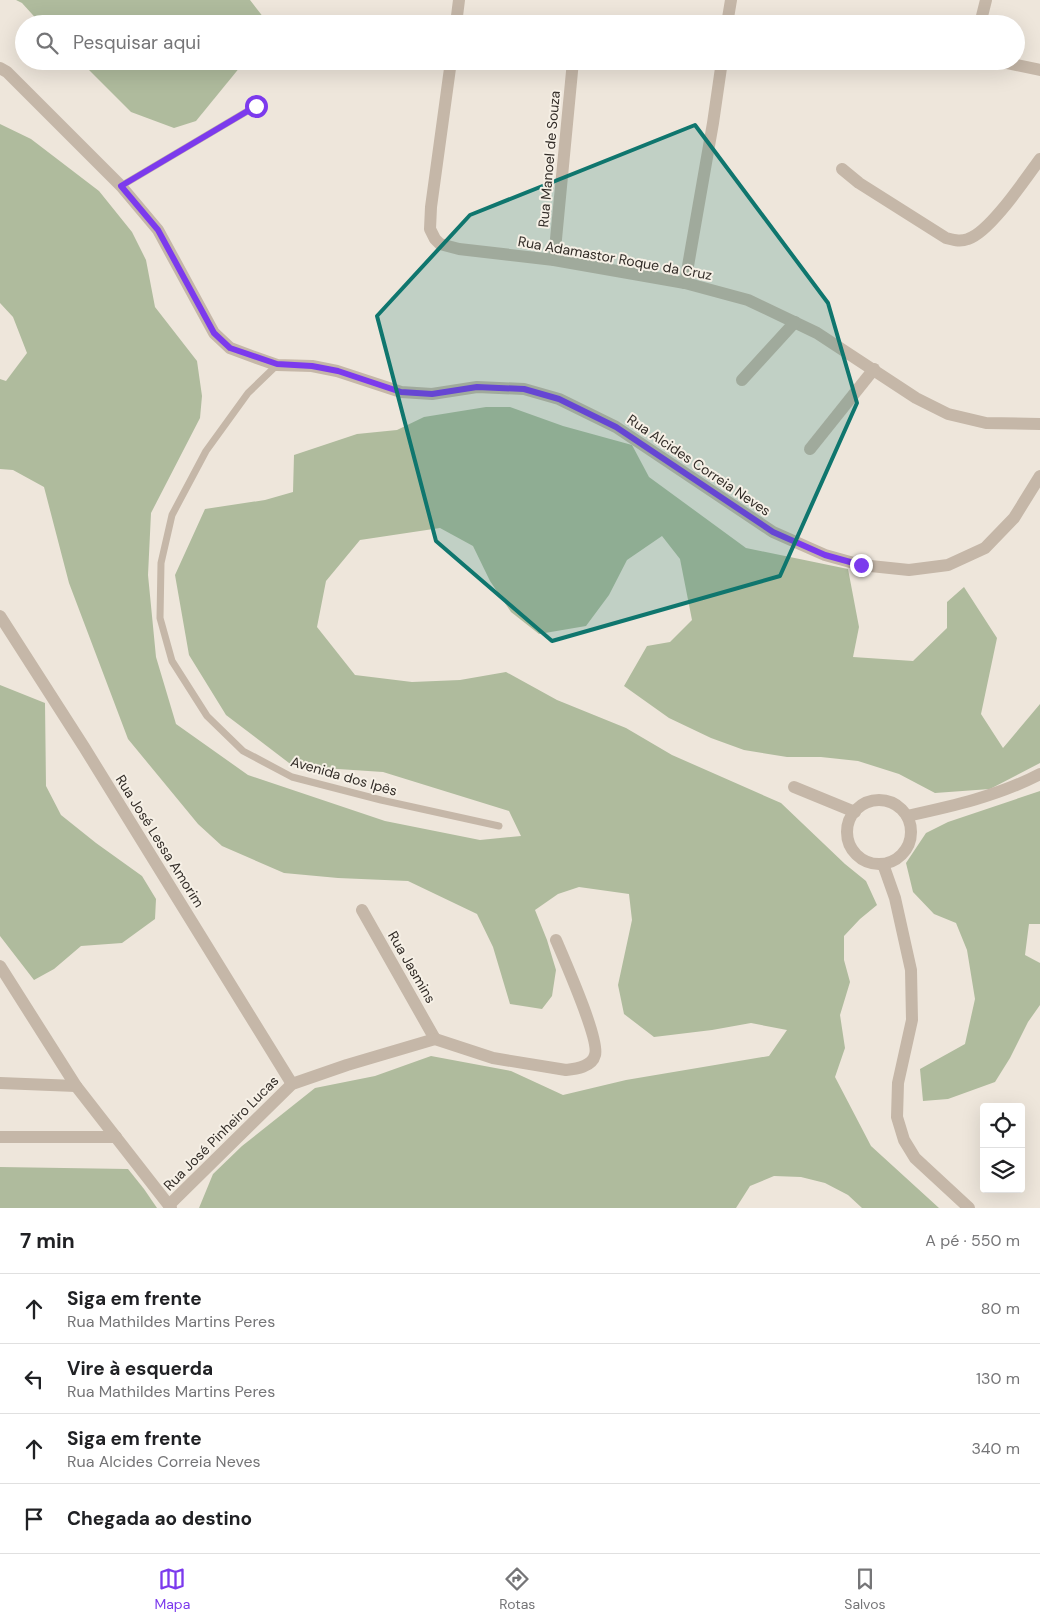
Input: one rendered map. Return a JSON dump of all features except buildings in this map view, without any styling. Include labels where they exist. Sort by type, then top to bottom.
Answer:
[{"type":"street","points":[[457,15],[459,0]]},
{"type":"street","points":[[728,15],[731,0]]},
{"type":"street","points":[[982,15],[986,0]]},
{"type":"street","points":[[1025,67],[1040,70]]},
{"type":"street","name":"Rua Alcides Correia Neves","points":[[0,68],[7,72],[121,186],[158,230],[214,333],[230,348],[277,364],[312,366],[338,371],[401,392],[432,394],[477,387],[524,389],[559,399],[616,427],[773,532],[825,555],[861,565],[909,570],[948,565],[985,548],[1014,518],[1040,476]]},
{"type":"street","name":"Rua Adamastor Roque da Cruz","points":[[450,70],[431,208],[430,229],[434,238],[440,244],[459,249],[554,260],[685,283],[748,300],[817,333],[916,398],[948,414],[986,423],[1040,424]]},
{"type":"street","name":"Rua Manoel de Souza","points":[[554,260],[572,70]]},
{"type":"street","points":[[685,283],[721,70]]},
{"type":"street","points":[[842,169],[859,183],[946,238],[959,241],[970,239],[982,231],[1007,203],[1040,159]]},
{"type":"street","points":[[742,380],[795,322]]},
{"type":"street","points":[[810,449],[874,370]]},
{"type":"street","name":"Rua José Lessa Amorim","points":[[0,616],[84,747],[292,1084]]},
{"type":"street","points":[[907,816],[960,805],[1021,784],[1040,774]]},
{"type":"street","points":[[794,787],[854,812]]},
{"type":"street","points":[[882,800],[901,808],[907,816],[911,826],[911,836],[908,846],[898,858],[883,864],[872,864],[854,852],[849,843],[847,832],[849,821],[854,812],[862,805],[882,800]]},
{"type":"street","points":[[883,864],[895,898],[911,970],[912,1020],[898,1083],[897,1117],[904,1140],[916,1158],[970,1208]]},
{"type":"street","name":"Rua Jasmins","points":[[362,910],[435,1039]]},
{"type":"street","points":[[435,1039],[493,1058],[566,1070],[578,1069],[591,1063],[596,1055],[595,1043],[584,1009],[556,940]]},
{"type":"street","points":[[0,966],[76,1086],[170,1207]]},
{"type":"street","name":"Rua José Pinheiro Lucas","points":[[170,1207],[292,1084],[347,1065],[435,1039]]},
{"type":"street","points":[[0,1083],[76,1086]]},
{"type":"street","points":[[0,1137],[116,1137]]},
{"type":"lane","points":[[121,186],[256,106]]},
{"type":"lane","name":"Avenida dos Ipês","points":[[277,364],[248,393],[206,451],[172,515],[161,563],[160,618],[172,661],[208,716],[243,751],[292,778],[500,826]]},
{"type":"highlighted area","points":[[695,125],[828,303],[857,403],[780,576],[552,641],[436,541],[377,316],[470,215]]},
{"type":"green space","points":[[16,0],[250,0],[262,15],[33,15],[22,3]]},
{"type":"green space","points":[[89,70],[238,70],[196,121],[174,128],[131,112]]},
{"type":"green space","points":[[0,124],[31,139],[99,191],[132,232],[146,260],[155,307],[197,361],[202,396],[200,418],[151,513],[148,575],[156,657],[176,724],[248,775],[385,821],[480,840],[521,836],[509,811],[383,772],[293,766],[226,715],[189,655],[175,575],[205,509],[265,500],[293,492],[294,455],[357,434],[397,430],[424,417],[486,407],[510,407],[563,426],[632,445],[649,477],[746,548],[848,569],[859,627],[853,657],[913,661],[947,628],[947,602],[964,587],[997,638],[981,714],[1003,748],[1040,704],[1040,763],[990,789],[935,793],[899,774],[858,761],[821,757],[787,757],[744,750],[711,738],[669,718],[624,686],[647,646],[670,642],[692,620],[680,559],[662,536],[627,560],[609,595],[586,626],[539,634],[511,612],[490,581],[473,546],[440,528],[360,540],[326,581],[317,627],[355,675],[412,682],[460,680],[506,672],[557,700],[626,728],[672,755],[781,803],[845,864],[866,881],[877,905],[844,936],[844,960],[850,982],[840,1015],[845,1048],[835,1077],[871,1146],[939,1208],[862,1208],[848,1195],[825,1183],[801,1177],[774,1176],[750,1186],[736,1208],[199,1208],[213,1174],[242,1146],[315,1088],[375,1076],[431,1056],[511,1071],[563,1095],[626,1080],[769,1056],[787,1030],[751,1023],[654,1037],[624,1014],[618,985],[632,920],[629,894],[579,887],[558,894],[535,910],[556,970],[552,996],[542,1009],[510,1004],[493,947],[477,914],[408,881],[338,878],[284,873],[222,846],[198,824],[128,739],[69,583],[44,487],[13,470],[0,469],[0,379],[6,381],[27,353],[13,317],[0,303]]},
{"type":"green space","points":[[0,685],[45,703],[46,786],[61,815],[142,876],[156,899],[155,919],[122,943],[81,946],[54,969],[34,980],[0,936]]},
{"type":"green space","points":[[1040,791],[1040,924],[1029,924],[1025,955],[1040,963],[1040,1005],[1028,1022],[1010,1058],[995,1082],[948,1099],[923,1101],[920,1069],[965,1044],[975,999],[967,950],[956,923],[934,914],[913,892],[906,863],[926,833],[948,822]]},
{"type":"green space","points":[[0,1167],[128,1169],[157,1208],[0,1208]]},
{"type":"route","points":[[256,106],[121,186],[158,230],[214,333],[230,348],[277,364],[312,366],[338,371],[401,392],[432,394],[477,387],[524,389],[559,399],[616,427],[773,532],[825,555],[861,565]]}]
